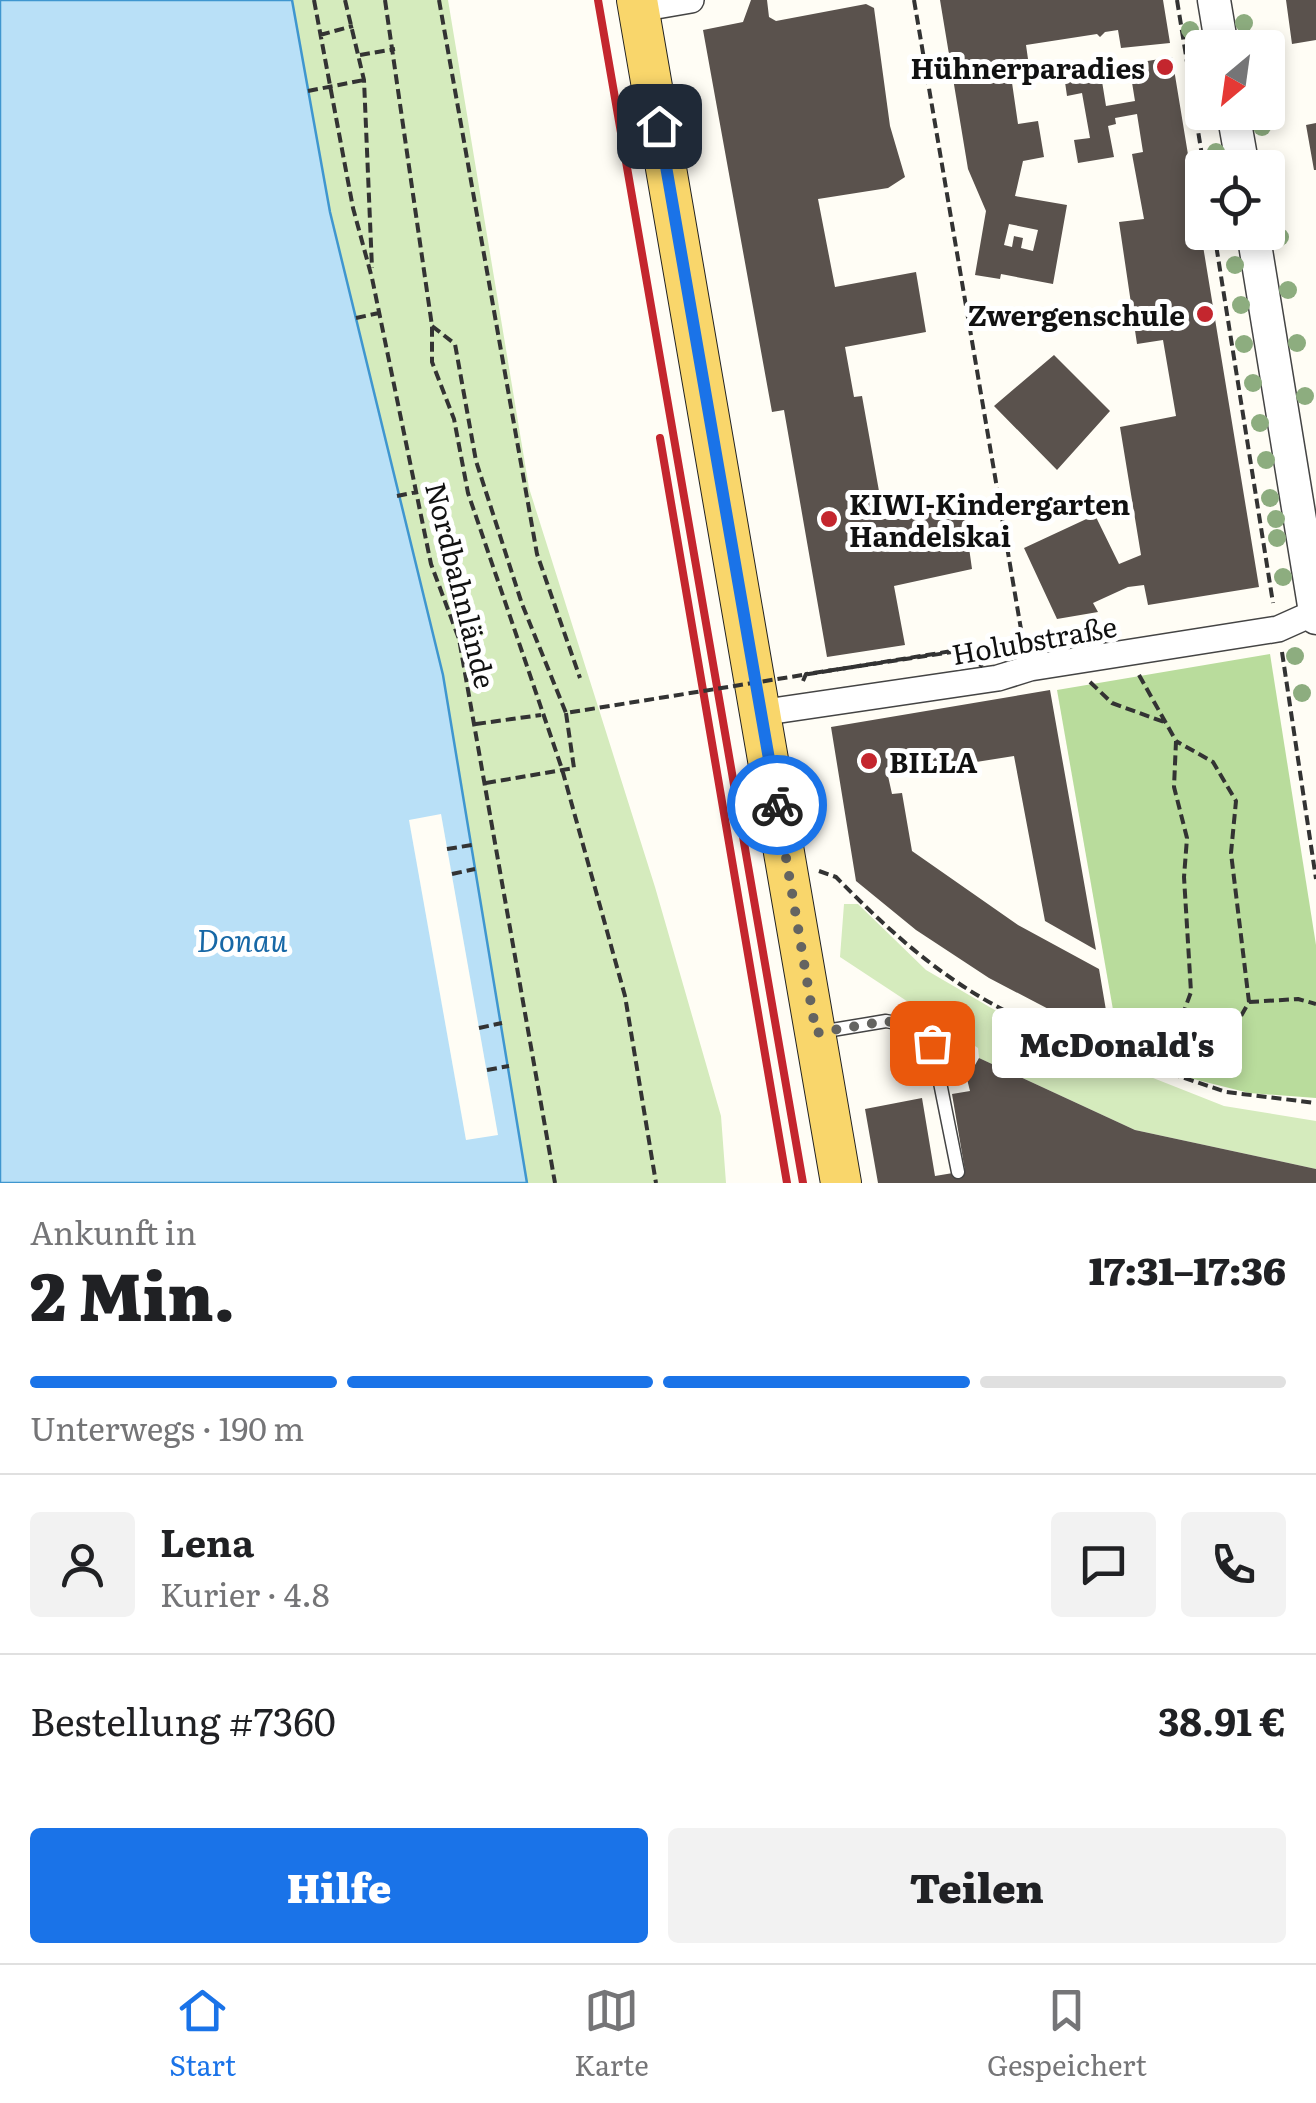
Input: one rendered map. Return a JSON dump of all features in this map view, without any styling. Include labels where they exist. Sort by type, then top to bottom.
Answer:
[{"type":"main road","points":[[638,4],[841,1183]]},
{"type":"street","points":[[638,4],[691,0]]},
{"type":"street","points":[[1214,0],[1219,30]]},
{"type":"street","points":[[1257,250],[1316,614]]},
{"type":"street","name":"Holubstraße","points":[[760,713],[998,678],[1030,668],[1278,629],[1316,614]]},
{"type":"lane","points":[[816,1033],[886,1021],[922,1028],[932,1043],[958,1172]]},
{"type":"path","name":"Nordbahnlände","points":[[314,0],[353,208],[380,313],[432,564],[459,639],[555,1183]]},
{"type":"path","points":[[345,0],[364,80],[372,278]]},
{"type":"path","points":[[385,0],[432,326],[432,362],[454,419],[468,493],[562,769],[625,996],[656,1183]]},
{"type":"path","points":[[439,0],[534,537],[580,678]]},
{"type":"path","points":[[914,0],[1022,639]]},
{"type":"path","points":[[1177,0],[1201,150]]},
{"type":"path","points":[[320,34],[354,26]]},
{"type":"path","points":[[360,55],[395,49]]},
{"type":"path","points":[[308,92],[364,80]]},
{"type":"path","points":[[1217,250],[1316,879]]},
{"type":"path","points":[[356,318],[380,313]]},
{"type":"path","points":[[432,326],[455,344],[476,461],[522,604],[566,712],[574,768],[486,783]]},
{"type":"path","points":[[397,496],[416,492]]},
{"type":"path","points":[[566,712],[977,647],[987,656],[980,667]]},
{"type":"path","points":[[1138,650],[1139,674],[1176,741],[1174,787],[1187,838],[1184,876],[1190,992],[1176,1033],[1170,1041],[1161,1036]]},
{"type":"path","points":[[1112,702],[1166,722]]},
{"type":"path","points":[[476,724],[542,715]]},
{"type":"path","points":[[1113,1054],[1161,1036],[1166,1029],[1229,1036],[1249,1002],[1231,853],[1236,801],[1213,762],[1176,741]]},
{"type":"path","points":[[448,849],[472,844]]},
{"type":"path","points":[[786,860],[836,877],[926,965],[1056,1036],[1226,1092],[1316,1103]]},
{"type":"path","points":[[452,874],[475,869]]},
{"type":"path","points":[[1249,1002],[1298,999],[1316,1004]]},
{"type":"path","points":[[479,1028],[502,1023]]},
{"type":"path","points":[[487,1070],[509,1066]]},
{"type":"green space","points":[[292,0],[448,0],[529,488],[655,887],[721,1116],[726,1183],[527,1183],[443,675],[330,212]]},
{"type":"green space","points":[[1270,654],[1316,945],[1316,1098],[1249,1093],[1122,1061],[1057,690]]},
{"type":"green space","points":[[844,904],[858,904],[926,970],[1024,1027],[1224,1106],[1316,1121],[1316,1169],[1135,1130],[979,1058],[978,1048],[840,957]]},
{"type":"water","name":"Donau","points":[[0,0],[292,0],[330,212],[443,675],[527,1183],[0,1183]]},
{"type":"pier","points":[[441,814],[498,1135],[466,1140],[409,820]]},
{"type":"building","points":[[751,0],[767,0],[769,17],[776,21],[866,4],[874,8],[890,126],[905,177],[888,188],[818,199],[835,287],[916,272],[926,332],[845,347],[854,397],[862,396],[884,519],[963,505],[972,569],[894,586],[905,645],[827,657],[784,410],[772,412],[703,30],[743,22]]},
{"type":"building","points":[[940,0],[1163,0],[1170,43],[1121,48],[1118,30],[1105,32],[1100,37],[1097,34],[1026,45],[1029,66],[1010,69],[1018,124],[1038,121],[1044,157],[1023,161],[1015,196],[1067,205],[1053,284],[1001,274],[1000,279],[975,275],[986,211],[968,169]],"holes":[[[1009,224],[1038,230],[1033,251],[1021,248],[1023,238],[1014,236],[1012,247],[1004,245]]]},
{"type":"building","points":[[1286,0],[1316,0],[1316,40],[1292,44]]},
{"type":"building","points":[[1172,57],[1187,150],[1185,250],[1204,250],[1259,587],[1148,605],[1144,585],[1128,587],[1093,603],[1098,612],[1057,619],[1024,548],[1095,515],[1119,564],[1141,555],[1120,427],[1176,416],[1163,340],[1137,344],[1119,222],[1144,219],[1132,154],[1143,152],[1137,114],[1115,118],[1116,124],[1108,126],[1114,157],[1078,163],[1074,140],[1090,138],[1082,93],[1067,96],[1064,75],[1100,69],[1106,106],[1135,101],[1129,64]]},
{"type":"building","points":[[1316,123],[1316,170],[1314,170],[1306,125]]},
{"type":"building","points":[[1054,355],[1110,411],[1057,470],[994,406]]},
{"type":"building","points":[[1050,690],[1096,950],[1045,921],[1014,756],[888,776],[892,794],[902,793],[912,851],[1018,925],[1099,969],[1109,1028],[1083,1016],[1079,1025],[989,978],[916,930],[856,881],[831,727]]},
{"type":"building","points":[[979,1058],[1135,1130],[1316,1169],[1316,1183],[878,1183],[865,1109],[922,1098],[935,1176],[965,1171],[952,1094],[970,1091],[967,1079]]},
{"type":"railway","points":[[598,0],[803,1183]]},
{"type":"railway","points":[[660,438],[787,1183]]},
{"type":"way so far","points":[[777,805],[816,1033],[886,1021],[922,1028],[932,1043]]},
{"type":"place","name":"Hühnerparadies","points":[[1165,67]]},
{"type":"place","name":"Zwergenschule","points":[[1205,314]]},
{"type":"place","name":"KIWI-Kindergarten Handelskai","points":[[829,519]]},
{"type":"place","name":"BILLA","points":[[869,761]]},
{"type":"place","name":"McDonald's","points":[[932,1043]]},
{"type":"route","points":[[659,126],[777,805]]}]
